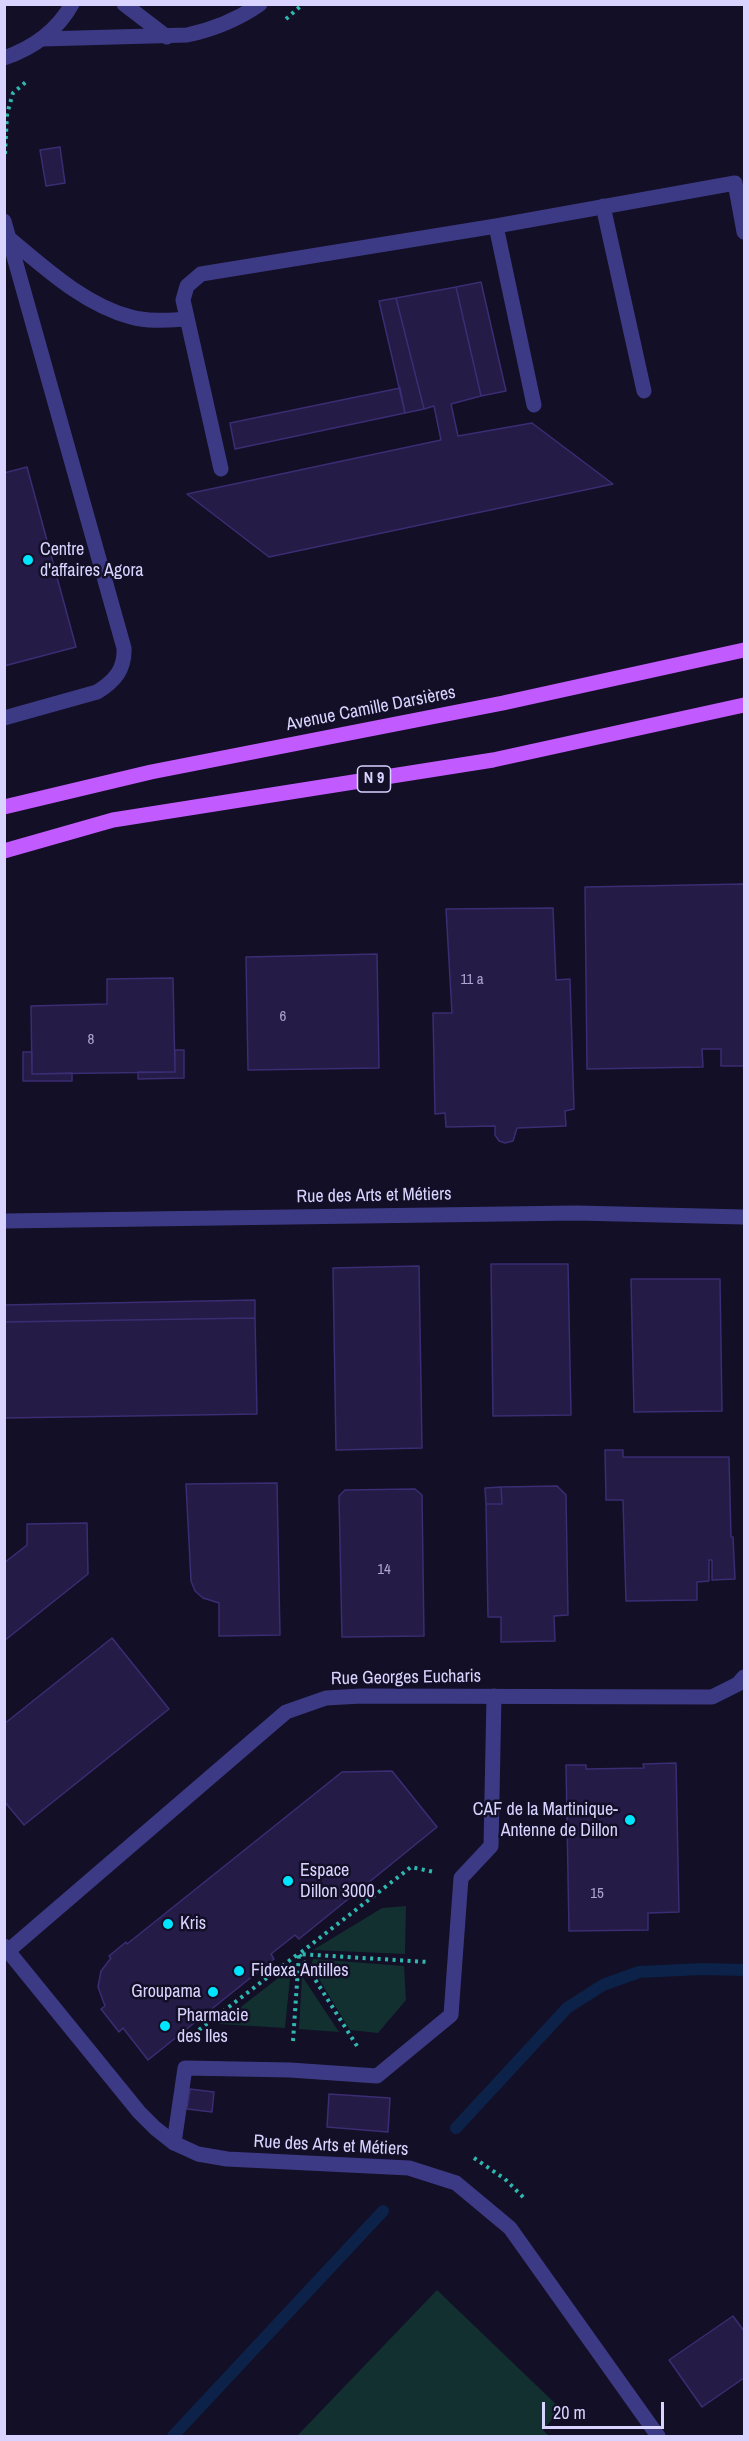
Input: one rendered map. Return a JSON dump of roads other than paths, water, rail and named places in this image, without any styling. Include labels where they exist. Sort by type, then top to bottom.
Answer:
[{"type":"main road","name":"Avenue Camille Darsières","points":[[4,807],[151,772],[503,703],[744,650]]},
{"type":"main road","name":"N 9","points":[[4,851],[113,820],[493,760],[744,705]]},
{"type":"street","points":[[4,58],[23,51],[42,39],[64,18],[72,4]]},
{"type":"street","points":[[124,4],[167,37]]},
{"type":"street","points":[[42,39],[167,37],[210,30],[239,19],[260,4]]},
{"type":"street","points":[[221,469],[183,300],[187,286],[201,274],[735,183],[744,232]]},
{"type":"street","points":[[603,206],[644,391]]},
{"type":"street","points":[[4,221],[124,648],[124,661],[120,673],[109,685],[97,692],[4,718]]},
{"type":"street","points":[[496,225],[534,405]]},
{"type":"street","points":[[10,239],[57,278],[89,299],[112,310],[132,318],[163,321],[187,319]]},
{"type":"street","name":"Rue des Arts et Métiers","points":[[4,1221],[576,1213],[744,1217]]},
{"type":"street","name":"Rue Georges Eucharis","points":[[6,1949],[286,1712],[326,1698],[712,1697],[738,1684],[744,1677]]},
{"type":"street","points":[[174,2143],[184,2068],[290,2070],[377,2076],[451,2015],[461,1878],[491,1846],[494,1696]]},
{"type":"street","name":"Rue des Arts et Métiers","points":[[6,1949],[139,2112],[174,2143],[198,2154],[227,2160],[409,2168],[456,2183],[510,2228],[658,2436]]},
{"type":"waterway","points":[[456,2128],[567,2008],[603,1985],[639,1972],[744,1970]]},
{"type":"waterway","points":[[173,2436],[383,2211]]},
{"type":"place","name":"Centre d'affaires Agora","points":[[28,560]]},
{"type":"place","name":"CAF de la Martinique- Antenne de Dillon","points":[[630,1820]]},
{"type":"place","name":"Espace Dillon 3000","points":[[288,1881]]},
{"type":"place","name":"Kris","points":[[168,1924]]},
{"type":"place","name":"Fidexa Antilles","points":[[239,1971]]},
{"type":"place","name":"Groupama","points":[[213,1992]]},
{"type":"place","name":"Pharmacie des Iles","points":[[165,2026]]}]
